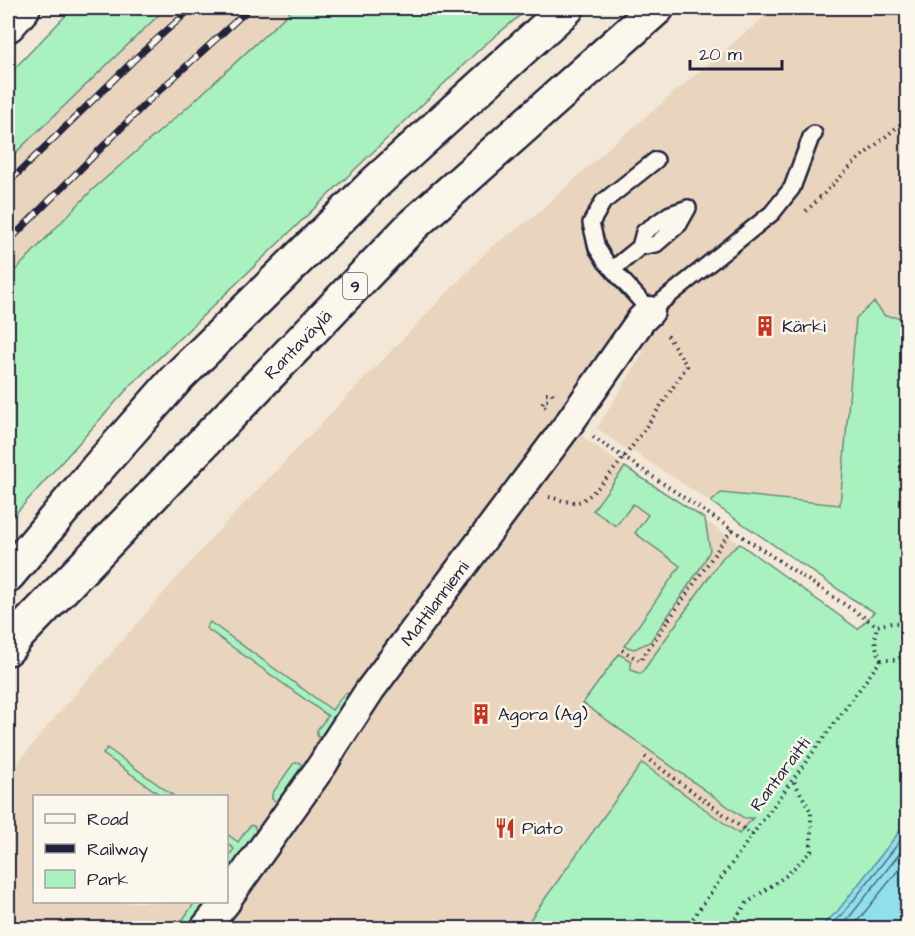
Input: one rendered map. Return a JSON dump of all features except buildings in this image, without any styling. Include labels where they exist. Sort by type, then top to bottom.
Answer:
[{"type":"main road","points":[[8,25],[23,8]]},
{"type":"main road","points":[[8,575],[176,379],[375,183],[567,8]]},
{"type":"main road","name":"Rantaväylä","points":[[8,648],[414,225],[657,8]]},
{"type":"street","name":"Mattilanniemi","points":[[228,898],[323,764],[370,690],[570,422],[641,320],[656,320]]},
{"type":"street","name":"Mattilanniemi","points":[[205,928],[224,903]]},
{"type":"lane","points":[[656,160],[603,202],[591,223],[597,248],[606,262],[656,320],[772,213],[792,188],[814,134]]},
{"type":"lane","points":[[613,269],[640,247]]},
{"type":"path","points":[[806,212],[854,163],[908,118]]},
{"type":"path","points":[[792,188],[821,197]]},
{"type":"path","points":[[542,505],[548,497],[578,502],[590,495],[624,458],[687,366],[656,320]]},
{"type":"path","points":[[570,422],[877,626],[891,622],[903,624],[908,630]]},
{"type":"path","points":[[621,650],[640,661],[732,529]]},
{"type":"path","points":[[877,626],[876,649],[881,660],[895,660],[908,654]]},
{"type":"path","name":"Rantaraitti","points":[[686,928],[881,660]]},
{"type":"path","points":[[645,757],[752,835]]},
{"type":"path","points":[[728,928],[747,903],[787,875],[811,851],[811,812],[793,780]]},
{"type":"shaded area","points":[[166,8],[294,8],[191,104],[92,190],[8,278],[8,160]]},
{"type":"shaded area","points":[[775,8],[907,8],[907,483],[853,518],[711,502],[622,447],[597,428],[644,351],[613,332],[554,416],[740,544],[858,629],[753,817],[672,928],[8,928],[8,775],[45,729],[215,534],[492,246],[531,219],[612,145]]},
{"type":"green space","points":[[73,8],[166,8],[8,160],[8,75]]},
{"type":"green space","points":[[294,8],[529,8],[482,47],[130,386],[8,522],[8,278],[92,190],[191,104]]},
{"type":"green space","points":[[874,302],[885,316],[907,318],[907,822],[837,912],[819,928],[524,928],[642,763],[739,834],[753,818],[744,818],[583,703],[619,654],[631,661],[631,670],[641,674],[723,557],[740,544],[858,629],[874,612],[711,502],[721,493],[840,505],[856,318]]},
{"type":"green space","points":[[625,467],[705,519],[710,550],[650,642],[634,649],[624,646],[680,566],[635,533],[648,515],[633,504],[616,526],[593,510]]},
{"type":"green space","points":[[210,622],[332,710],[347,693],[350,696],[328,730],[320,738],[317,736],[317,730],[328,716],[206,628]]},
{"type":"green space","points":[[107,748],[173,795],[161,795],[103,754]]},
{"type":"green space","points":[[298,762],[301,764],[301,769],[279,799],[275,801],[272,799],[272,794],[293,764]]},
{"type":"green space","points":[[252,825],[256,832],[228,870],[228,857],[234,849],[228,844],[228,835],[238,842]]},
{"type":"green space","points":[[194,903],[205,903],[186,928],[177,928]]},
{"type":"water","points":[[907,822],[907,928],[819,928],[837,912]]},
{"type":"railway","points":[[8,183],[139,55],[192,8]]},
{"type":"railway","points":[[8,242],[147,102],[250,8]]},
{"type":"place","name":"Kärki","points":[[765,326]]},
{"type":"place","name":"Agora (Ag)","points":[[481,714]]},
{"type":"place","name":"Piato","points":[[505,828]]}]
